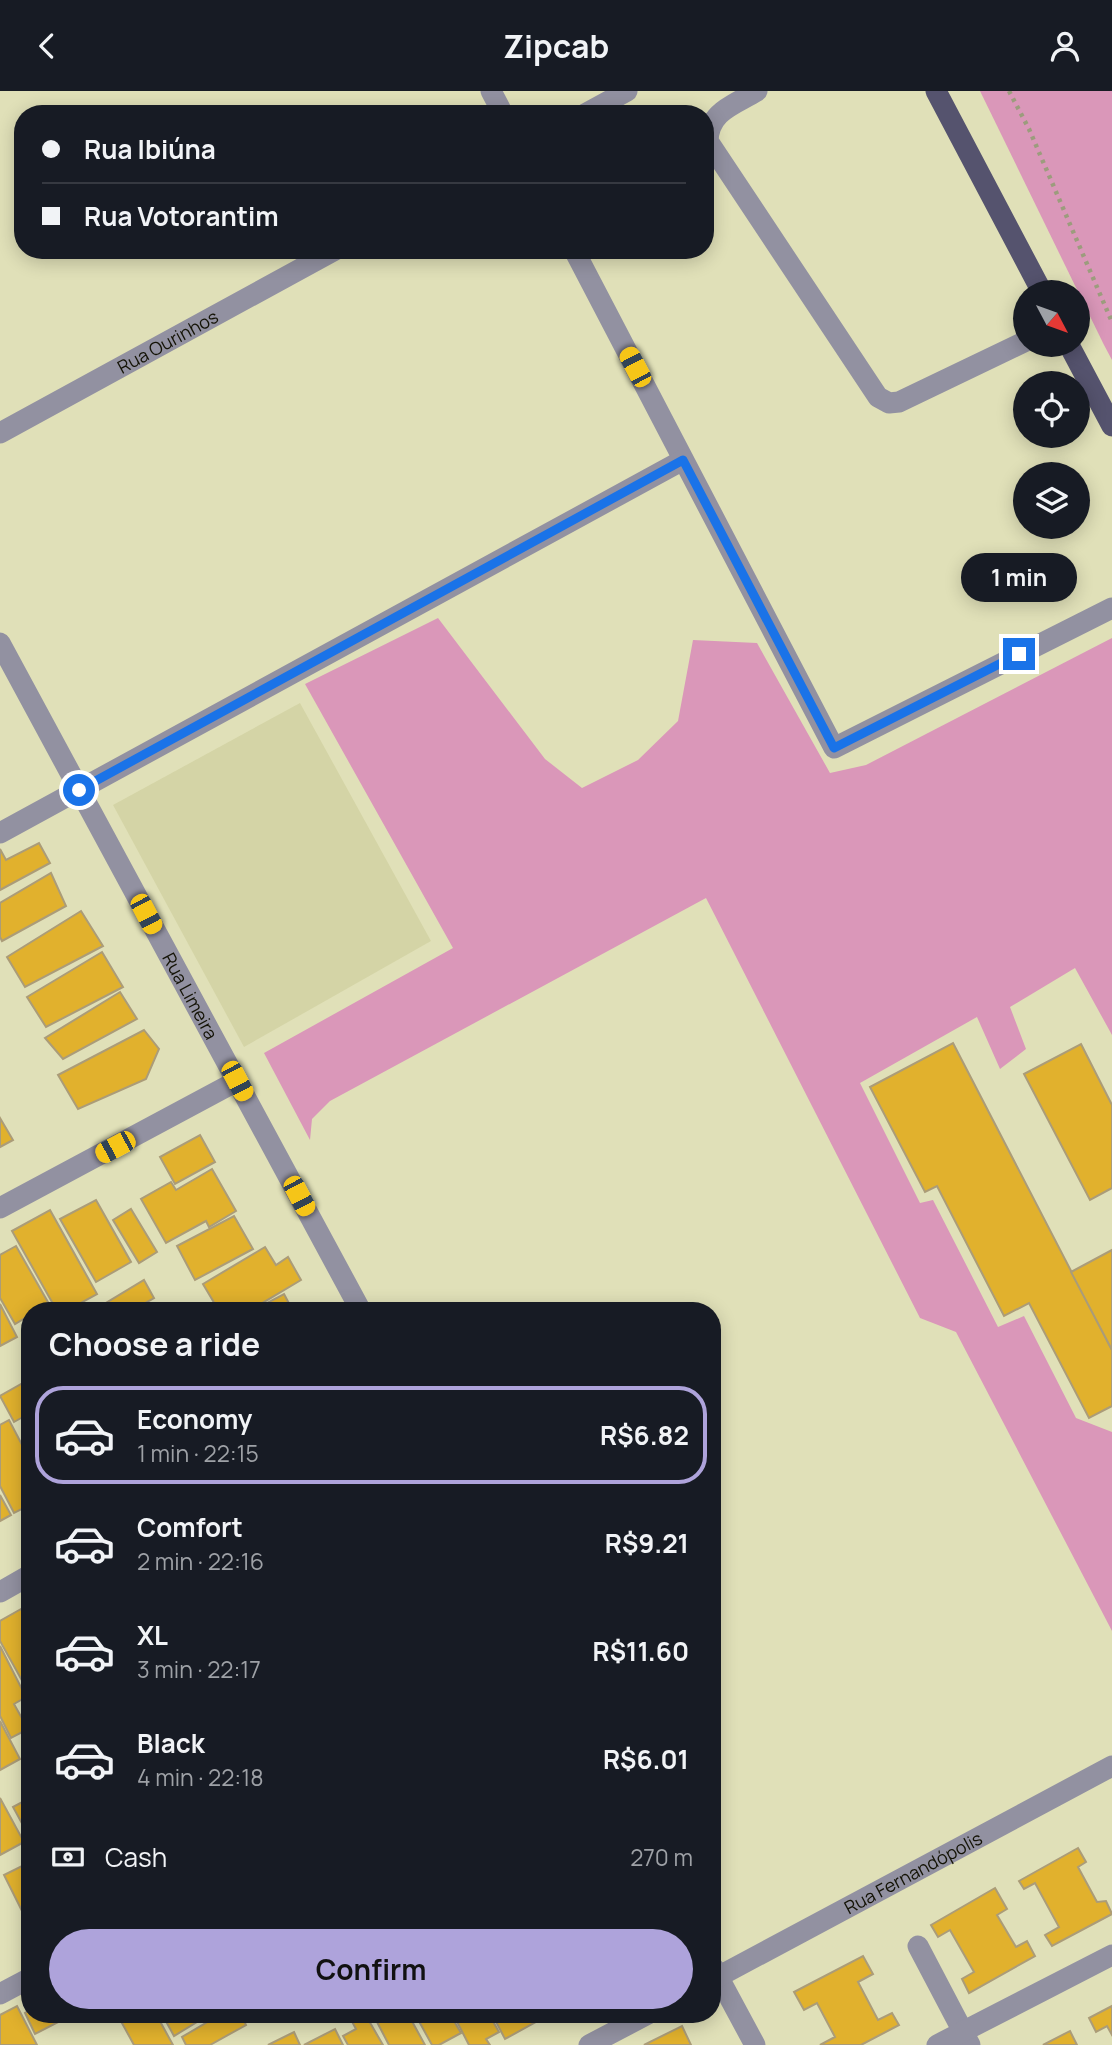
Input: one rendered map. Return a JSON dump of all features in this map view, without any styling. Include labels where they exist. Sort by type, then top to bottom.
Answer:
[{"type":"main road","points":[[936,91],[1036,280]]},
{"type":"main road","points":[[1075,357],[1112,426]]},
{"type":"street","points":[[601,105],[627,91]]},
{"type":"street","points":[[714,118],[757,91]]},
{"type":"street","points":[[714,150],[878,397],[889,403],[899,402],[1013,347]]},
{"type":"street","name":"Rua Ourinhos","points":[[0,433],[319,259]]},
{"type":"street","points":[[579,259],[834,748],[1112,608]]},
{"type":"street","points":[[0,833],[683,460]]},
{"type":"street","name":"Rua Limeira","points":[[0,643],[356,1302]]},
{"type":"street","points":[[0,1208],[237,1081]]},
{"type":"street","points":[[0,1592],[21,1580]]},
{"type":"street","name":"Rua Fernandópolis","points":[[721,1970],[1112,1766]]},
{"type":"street","points":[[918,1945],[967,2038]]},
{"type":"street","points":[[937,2045],[967,2038],[1112,1955]]},
{"type":"street","points":[[0,1994],[21,1983]]},
{"type":"street","points":[[721,1986],[755,2045]]},
{"type":"street","points":[[589,2045],[631,2023]]},
{"type":"path","points":[[1009,91],[1029,129],[1112,322]]},
{"type":"shaded area","points":[[980,91],[1112,91],[1112,360],[1090,316],[1090,280],[1072,280]]},
{"type":"shaded area","points":[[438,618],[545,759],[582,788],[638,760],[678,721],[693,640],[757,643],[830,773],[866,765],[1112,638],[1112,1035],[1075,968],[1010,1007],[1026,1049],[1000,1069],[977,1017],[860,1083],[920,1203],[933,1200],[998,1327],[1024,1316],[1076,1418],[1112,1432],[1112,1631],[956,1332],[920,1318],[706,898],[330,1101],[312,1119],[310,1140],[264,1053],[453,948],[305,684]]},
{"type":"shaded area","points":[[300,703],[431,941],[244,1047],[113,805]]},
{"type":"building","points":[[39,843],[50,863],[0,890],[0,849],[6,860]]},
{"type":"building","points":[[51,873],[66,906],[2,941],[0,903]]},
{"type":"building","points":[[81,911],[103,946],[25,987],[7,957]]},
{"type":"building","points":[[102,952],[123,987],[46,1027],[27,997]]},
{"type":"building","points":[[120,992],[137,1019],[63,1059],[45,1038]]},
{"type":"building","points":[[144,1030],[159,1049],[146,1079],[78,1109],[58,1075]]},
{"type":"building","points":[[953,1043],[1112,1350],[1112,1406],[1089,1418],[1029,1303],[1004,1316],[937,1186],[925,1192],[870,1087]]},
{"type":"building","points":[[1081,1044],[1112,1105],[1112,1188],[1090,1200],[1024,1074]]},
{"type":"building","points":[[0,1118],[13,1140],[0,1147]]},
{"type":"building","points":[[200,1135],[215,1162],[175,1184],[160,1157]]},
{"type":"building","points":[[212,1169],[236,1211],[209,1227],[206,1221],[166,1243],[141,1199],[171,1182],[176,1190]]},
{"type":"building","points":[[96,1200],[131,1262],[96,1282],[60,1219]]},
{"type":"building","points":[[131,1209],[157,1252],[139,1263],[113,1220]]},
{"type":"building","points":[[50,1210],[97,1294],[83,1302],[52,1302],[12,1231]]},
{"type":"building","points":[[234,1216],[253,1249],[195,1280],[177,1246]]},
{"type":"building","points":[[16,1246],[48,1302],[21,1302],[21,1320],[15,1324],[0,1298],[0,1255]]},
{"type":"building","points":[[265,1247],[276,1265],[288,1257],[301,1280],[264,1302],[214,1302],[203,1284]]},
{"type":"building","points":[[1112,1250],[1112,1350],[1071,1272]]},
{"type":"building","points":[[144,1280],[154,1298],[147,1302],[108,1302]]},
{"type":"building","points":[[284,1294],[288,1302],[269,1302]]},
{"type":"building","points":[[0,1304],[17,1337],[0,1346]]},
{"type":"building","points":[[21,1384],[21,1418],[14,1422],[0,1396]]},
{"type":"building","points":[[9,1420],[21,1443],[21,1510],[14,1513],[0,1486],[0,1425]]},
{"type":"building","points":[[0,1495],[11,1515],[0,1521]]},
{"type":"building","points":[[21,1609],[21,1679],[0,1641],[0,1621]]},
{"type":"building","points":[[0,1646],[21,1687],[21,1700],[14,1704],[21,1716],[21,1733],[11,1738],[0,1716]]},
{"type":"building","points":[[0,1721],[20,1759],[0,1770]]},
{"type":"building","points":[[0,1798],[21,1836],[21,1844],[0,1855]]},
{"type":"building","points":[[21,1803],[21,1822],[13,1807]]},
{"type":"building","points":[[1078,1848],[1086,1862],[1078,1867],[1097,1902],[1106,1901],[1112,1914],[1052,1946],[1045,1935],[1059,1927],[1035,1883],[1024,1889],[1019,1881]]},
{"type":"building","points":[[21,1866],[21,1909],[4,1875]]},
{"type":"building","points":[[995,1888],[1007,1909],[997,1915],[1016,1947],[1027,1941],[1035,1956],[969,1993],[962,1979],[974,1972],[950,1930],[938,1937],[931,1925]]},
{"type":"building","points":[[863,1956],[873,1974],[858,1982],[878,2020],[892,2013],[899,2025],[861,2045],[820,2045],[835,2037],[817,2003],[804,2010],[794,1992]]},
{"type":"building","points":[[17,2006],[21,2014],[21,2023],[26,2023],[37,2045],[0,2045],[0,2015]]},
{"type":"building","points":[[1112,2006],[1112,2035],[1107,2026],[1096,2032],[1089,2018]]},
{"type":"building","points":[[30,2023],[56,2023],[35,2034]]},
{"type":"building","points":[[122,2023],[161,2023],[173,2045],[134,2045]]},
{"type":"building","points":[[167,2023],[195,2023],[174,2036]]},
{"type":"building","points":[[206,2023],[246,2025],[210,2045],[186,2045],[182,2037]]},
{"type":"building","points":[[353,2023],[370,2023],[383,2045],[348,2045],[343,2036],[356,2029]]},
{"type":"building","points":[[378,2023],[413,2023],[425,2045],[389,2045]]},
{"type":"building","points":[[420,2023],[455,2023],[461,2033],[439,2045],[432,2045]]},
{"type":"building","points":[[458,2023],[494,2023],[499,2032],[486,2039],[490,2045],[469,2045]]},
{"type":"building","points":[[497,2023],[534,2023],[505,2039]]},
{"type":"building","points":[[682,2026],[691,2045],[644,2045]]},
{"type":"building","points":[[335,2029],[343,2045],[304,2045]]},
{"type":"building","points":[[1070,2031],[1077,2045],[1043,2045]]},
{"type":"building","points":[[294,2032],[300,2045],[268,2045]]},
{"type":"route","points":[[79,790],[683,460],[834,748],[1019,654]]}]
